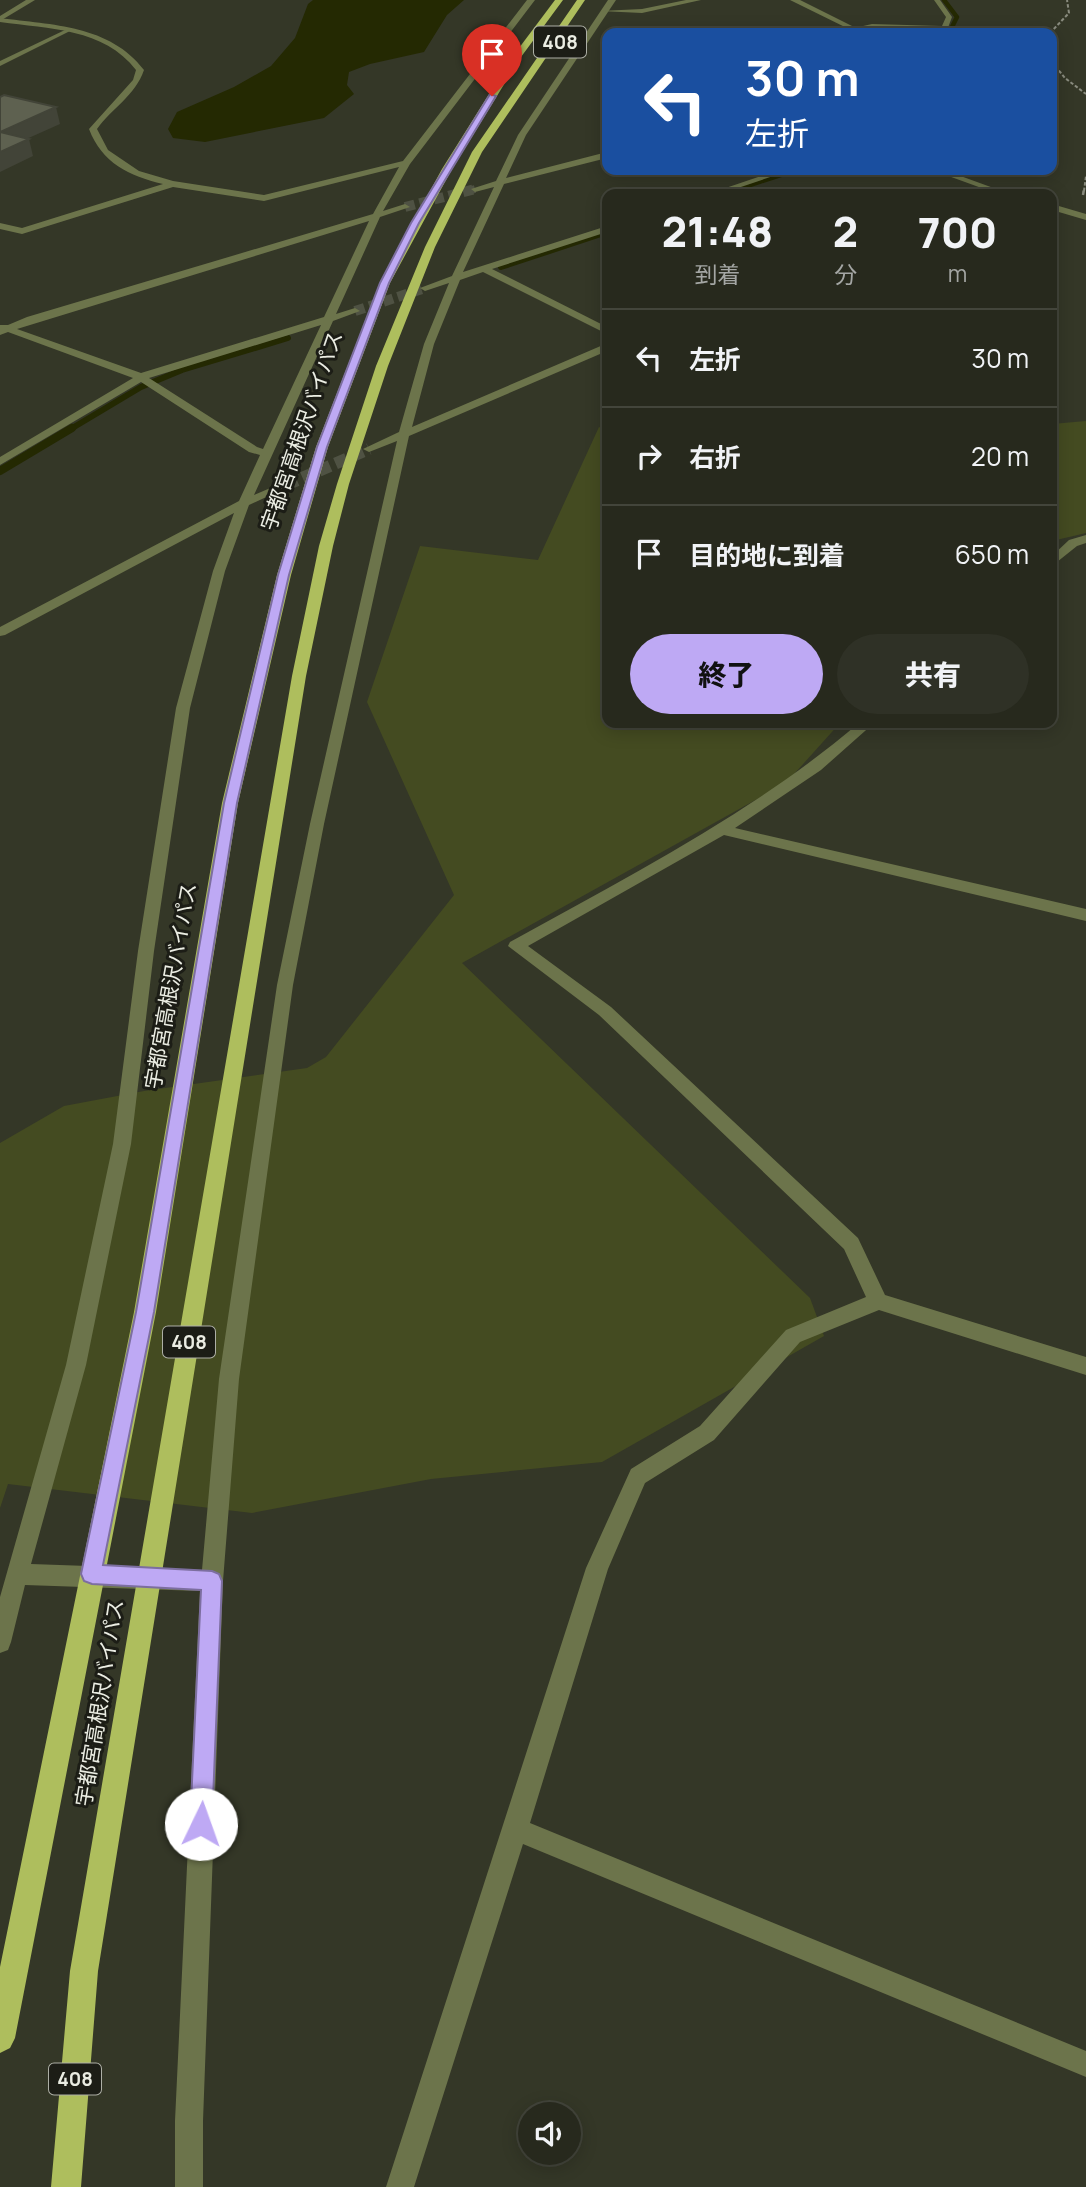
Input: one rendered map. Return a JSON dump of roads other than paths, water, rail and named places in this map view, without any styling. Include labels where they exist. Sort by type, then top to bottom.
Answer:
[{"type":"highway","name":"408","points":[[527,42],[549,0]]},
{"type":"highway","name":"宇都宮高根沢バイパス","points":[[0,2038],[145,1312],[230,803],[284,575],[322,447],[384,283],[447,169],[527,42],[559,0]]},
{"type":"highway","name":"宇都宮高根沢バイパス","points":[[66,2187],[84,1971],[299,676],[326,546],[382,366],[430,247],[477,152],[581,0]]},
{"type":"highway","name":"408","points":[[524,83],[580,18]]},
{"type":"street","points":[[0,20],[31,0]]},
{"type":"street","points":[[0,1642],[76,1366],[102,1247],[122,1144],[146,951],[183,708],[219,571],[244,503],[377,214],[405,163],[531,0]]},
{"type":"street","points":[[189,2187],[189,2121],[212,1581],[229,1379],[285,985],[317,824],[404,434],[429,344],[456,278],[522,135],[612,0]]},
{"type":"street","points":[[604,11],[642,11],[697,0]]},
{"type":"street","points":[[793,0],[851,28]]},
{"type":"street","points":[[0,20],[98,37],[133,58],[140,70],[136,85],[123,100],[102,114],[93,129],[97,144],[106,156],[125,168],[173,184],[264,198],[405,163]]},
{"type":"street","points":[[475,190],[602,156]]},
{"type":"street","points":[[728,189],[771,175]]},
{"type":"street","points":[[949,175],[988,189]]},
{"type":"street","points":[[0,226],[22,231],[173,184]]},
{"type":"street","points":[[2,328],[405,207]]},
{"type":"street","points":[[1057,208],[1086,217]]},
{"type":"street","points":[[425,288],[602,231]]},
{"type":"street","points":[[484,269],[602,328]]},
{"type":"street","points":[[0,462],[141,377],[355,311]]},
{"type":"street","points":[[2,328],[141,377],[253,450],[267,453]]},
{"type":"street","points":[[369,449],[602,349]]},
{"type":"street","points":[[0,632],[244,503],[286,485]]},
{"type":"street","points":[[1057,557],[1073,543],[1086,539]]},
{"type":"street","points":[[861,728],[816,767],[722,831],[516,946],[605,1011],[851,1244],[878,1301]]},
{"type":"street","points":[[722,831],[1086,915]]},
{"type":"street","points":[[400,2187],[597,1568],[638,1476],[707,1433],[793,1336],[878,1301],[1086,1366]]},
{"type":"street","points":[[17,1574],[92,1574],[212,1581]]},
{"type":"street","points":[[516,1829],[1086,2064]]},
{"type":"lane","points":[[937,0],[949,17],[944,28]]},
{"type":"lane","points":[[860,28],[901,28]]},
{"type":"lane","points":[[0,64],[67,31]]},
{"type":"waterway","points":[[944,0],[957,17],[952,28]]},
{"type":"waterway","points":[[738,189],[781,175]]},
{"type":"waterway","points":[[501,267],[602,234]]},
{"type":"waterway","points":[[69,430],[141,387],[182,370],[288,338]]},
{"type":"waterway","points":[[0,471],[72,428]]},
{"type":"tunnel","points":[[405,207],[475,189],[468,191]]},
{"type":"tunnel","points":[[355,311],[425,288]]},
{"type":"tunnel","points":[[286,485],[369,449]]}]
